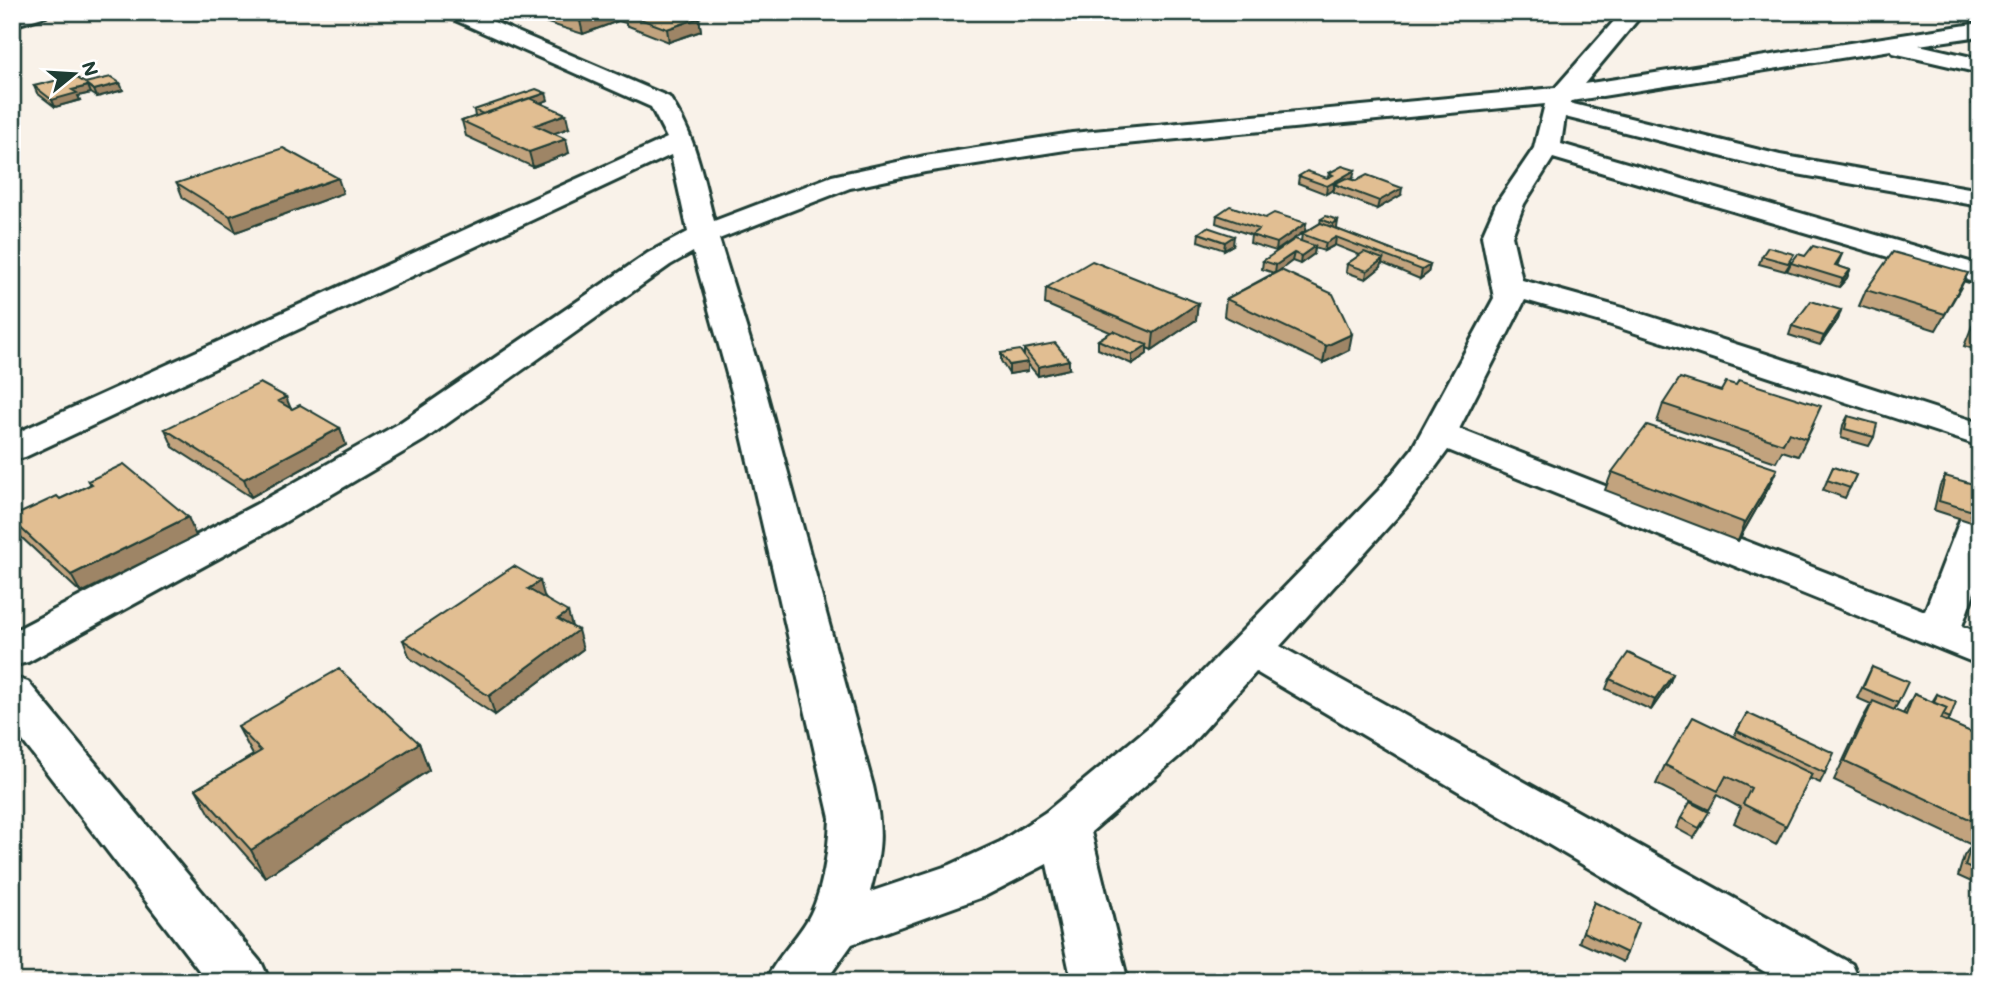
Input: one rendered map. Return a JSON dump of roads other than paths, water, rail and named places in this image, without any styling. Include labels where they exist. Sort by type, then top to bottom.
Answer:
[{"type":"street","points":[[12,20],[39,12]]},
{"type":"street","points":[[453,12],[660,102],[668,111],[681,141],[703,235],[749,392],[855,818],[855,852],[833,927],[793,982]]},
{"type":"street","points":[[833,927],[967,881],[1018,857],[1064,826],[1167,739],[1393,498],[1429,452],[1510,298],[1497,236],[1510,204],[1547,148],[1559,101],[1623,15]]},
{"type":"street","points":[[12,651],[270,513],[411,432],[659,259],[703,235],[842,183],[878,173],[985,153],[1185,128],[1559,101],[1980,29]]},
{"type":"street","points":[[1886,44],[1980,66]]},
{"type":"street","points":[[1559,101],[1780,163],[1980,198]]},
{"type":"street","points":[[12,449],[681,141]]},
{"type":"street","points":[[1547,148],[1980,275]]},
{"type":"street","points":[[1509,286],[1619,317],[1980,435]]},
{"type":"street","points":[[1437,433],[1980,650]]},
{"type":"street","points":[[1938,633],[1980,520]]},
{"type":"street","points":[[1253,650],[1832,982]]},
{"type":"street","points":[[12,694],[242,982]]},
{"type":"street","points":[[1064,826],[1100,982]]}]
